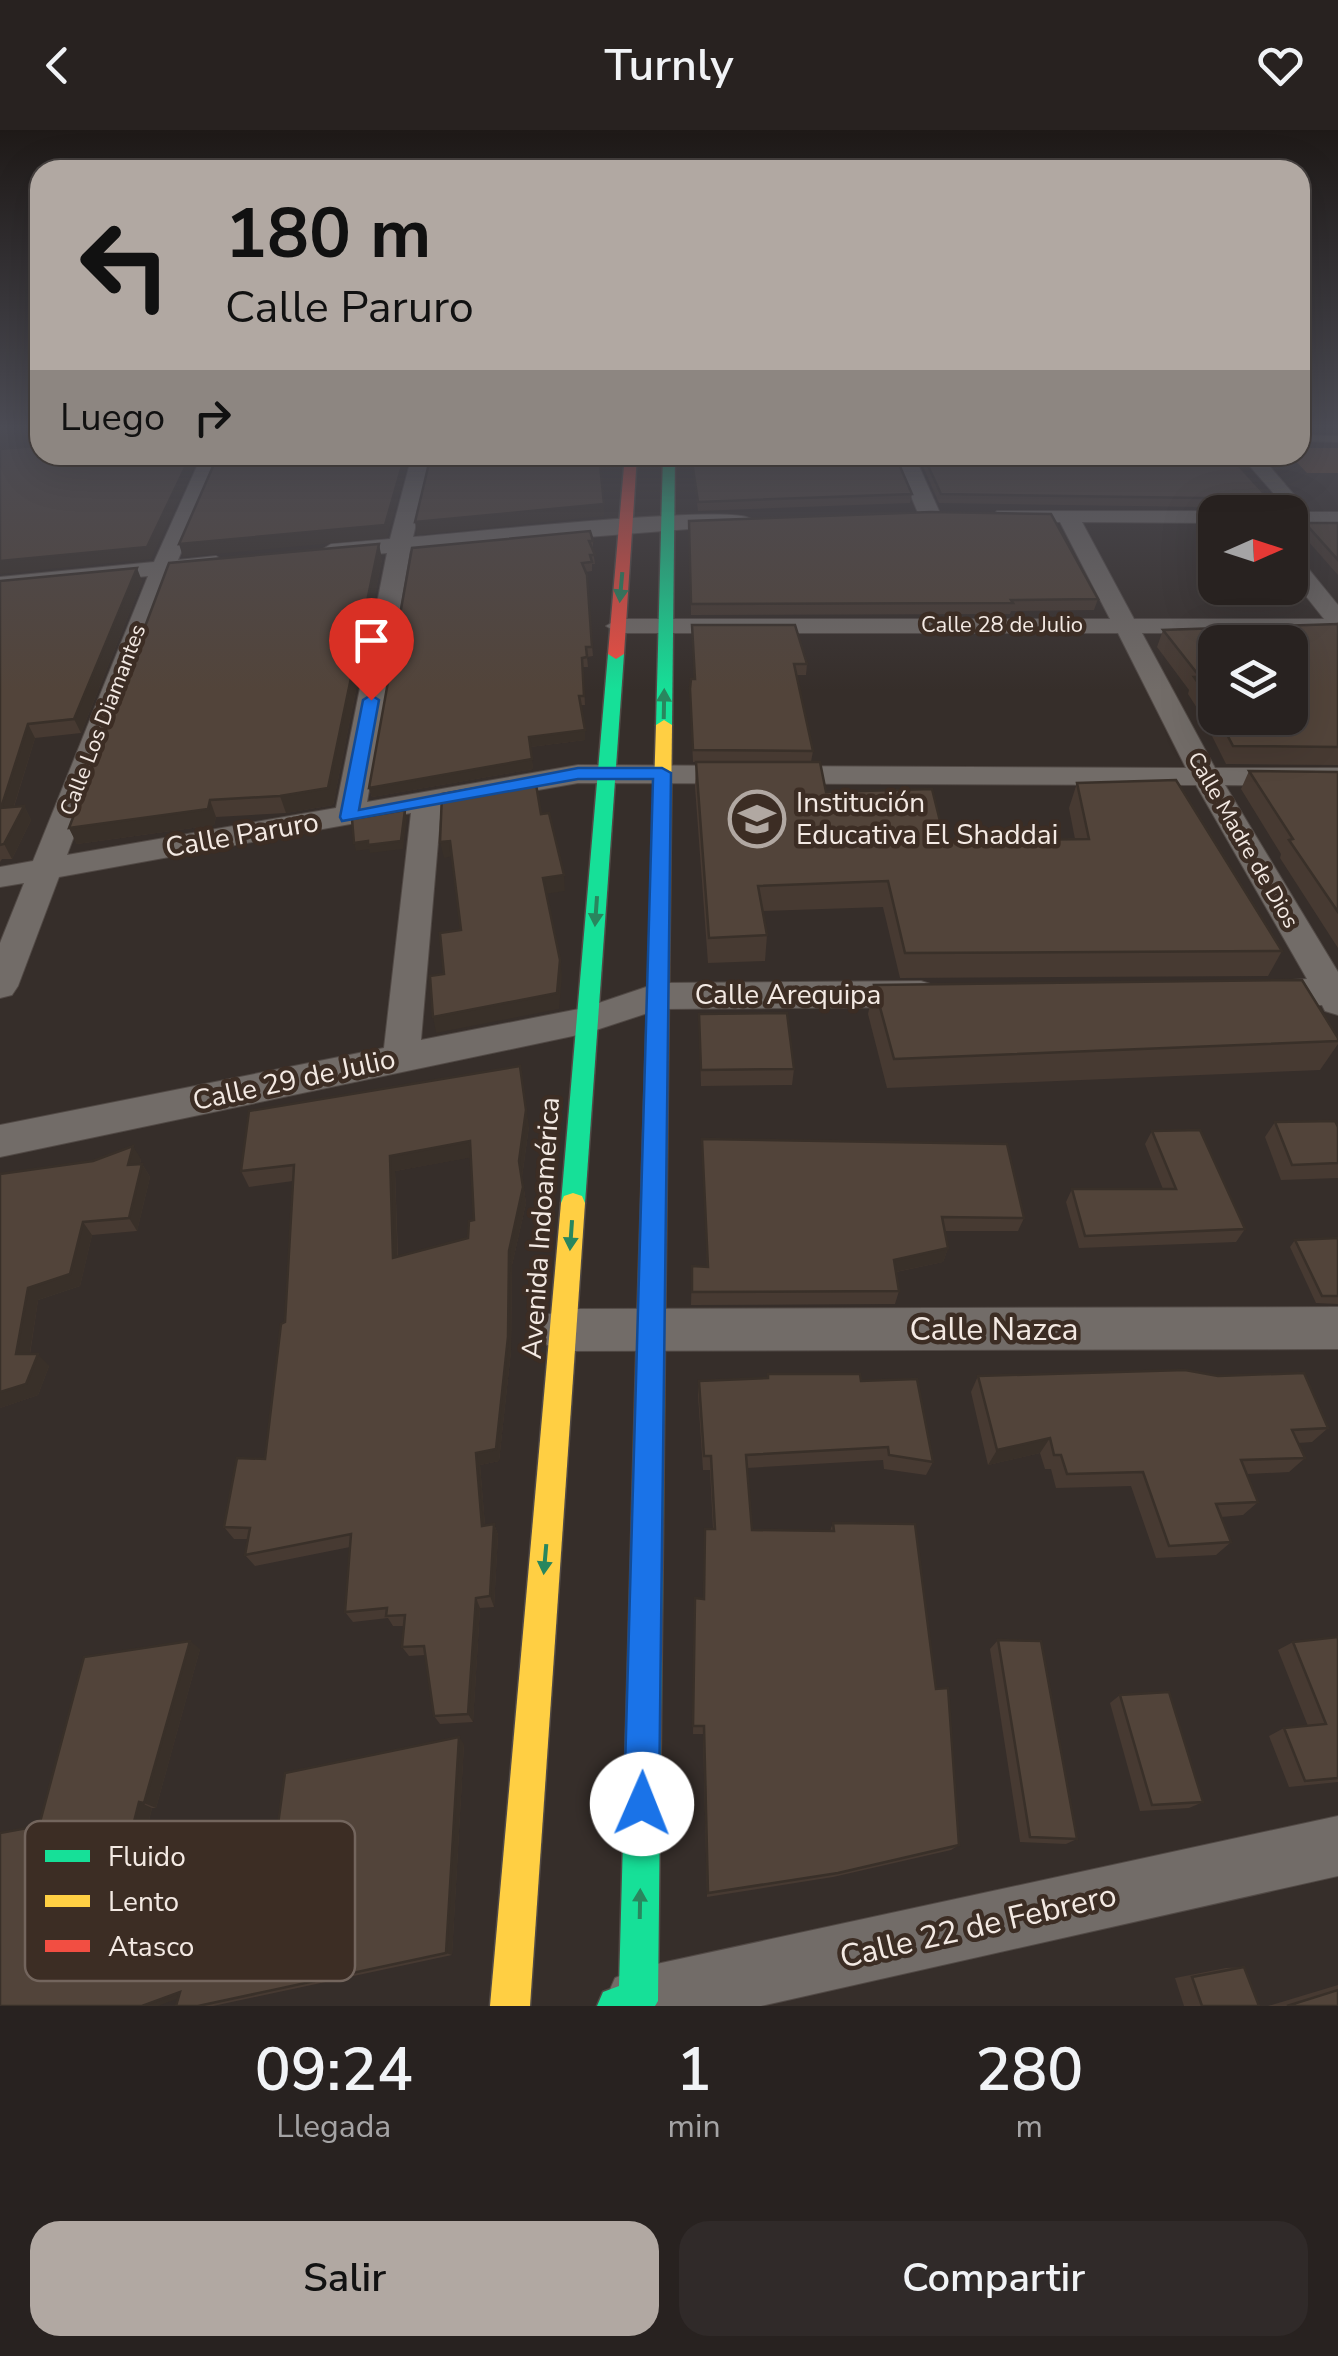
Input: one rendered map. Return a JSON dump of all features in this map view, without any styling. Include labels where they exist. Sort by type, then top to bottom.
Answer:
[{"type":"street","name":"Calle Los Diamantes","points":[[0,986],[185,516]]},
{"type":"street","points":[[349,817],[407,516]]},
{"type":"street","name":"Avenida Indoamérica","points":[[510,2006],[627,516]]},
{"type":"street","points":[[628,2004],[650,1331],[668,516]]},
{"type":"street","points":[[1050,516],[1198,518]]},
{"type":"street","name":"Calle Madre de Dios","points":[[1068,516],[1205,776],[1336,995]]},
{"type":"street","points":[[301,554],[668,522],[761,518]]},
{"type":"street","points":[[1308,518],[1338,518]]},
{"type":"street","points":[[0,584],[242,560]]},
{"type":"street","points":[[1308,585],[1338,624]]},
{"type":"street","name":"Calle 28 de Julio","points":[[618,626],[1338,624]]},
{"type":"street","name":"Calle Paruro","points":[[0,877],[606,772],[1338,776]]},
{"type":"street","points":[[401,1058],[427,800]]},
{"type":"street","points":[[1233,992],[1336,995]]},
{"type":"street","name":"Calle Arequipa","points":[[588,1020],[658,996],[955,994]]},
{"type":"street","name":"Calle 29 de Julio","points":[[0,1140],[588,1020]]},
{"type":"street","name":"Calle Nazca","points":[[563,1330],[1338,1328]]},
{"type":"street","name":"Calle 22 de Febrero","points":[[628,2004],[1338,1846]]},
{"type":"building","points":[[0,516],[162,516],[147,547],[0,561]]},
{"type":"building","points":[[191,516],[388,516],[385,525],[179,544]]},
{"type":"building","points":[[417,516],[483,516],[415,522]]},
{"type":"building","points":[[836,516],[1052,516],[1098,599],[691,604],[689,521]]},
{"type":"building","points":[[1308,523],[1338,523],[1338,560],[1308,526]]},
{"type":"building","points":[[590,531],[593,541],[589,541],[595,555],[590,555],[592,562],[582,563],[587,575],[592,647],[586,647],[587,657],[582,658],[584,696],[579,696],[585,730],[529,737],[532,759],[369,788],[412,548]]},
{"type":"building","points":[[379,544],[328,788],[280,796],[210,800],[208,809],[69,828],[169,563]]},
{"type":"building","points":[[137,568],[74,719],[28,724],[1,808],[24,806],[0,845],[0,581]]},
{"type":"building","points":[[1338,624],[1338,747],[1233,746],[1227,735],[1308,735],[1308,625]]},
{"type":"building","points":[[692,625],[795,625],[807,664],[794,664],[813,751],[693,750]]},
{"type":"building","points":[[1198,629],[1198,674],[1163,630]]},
{"type":"building","points":[[696,762],[820,762],[826,792],[932,789],[945,841],[1089,839],[1077,783],[1176,780],[1282,951],[905,953],[888,881],[758,886],[767,935],[709,938]]},
{"type":"building","points":[[1249,771],[1338,772],[1338,912],[1289,840],[1293,839]]},
{"type":"building","points":[[535,778],[541,814],[549,813],[564,875],[543,878],[560,960],[557,993],[433,1017],[430,976],[444,974],[440,933],[461,930],[450,841],[440,842],[442,794]]},
{"type":"building","points":[[405,810],[401,841],[354,843],[352,819]]},
{"type":"building","points":[[1302,980],[1338,1041],[894,1059],[874,985]]},
{"type":"building","points":[[787,1013],[794,1069],[701,1070],[699,1014]]},
{"type":"building","points":[[520,1066],[526,1110],[519,1161],[523,1187],[509,1251],[508,1337],[496,1449],[476,1453],[482,1526],[494,1524],[490,1596],[476,1598],[468,1714],[434,1716],[424,1646],[402,1647],[405,1615],[386,1616],[387,1608],[345,1612],[351,1534],[245,1555],[250,1528],[224,1527],[237,1458],[265,1459],[281,1324],[285,1322],[294,1165],[241,1171],[249,1111]],"holes":[[[470,1141],[474,1220],[469,1221],[468,1238],[393,1258],[390,1156]]]},
{"type":"building","points":[[1335,1121],[1338,1163],[1292,1165],[1275,1122]]},
{"type":"building","points":[[1200,1130],[1245,1229],[1085,1236],[1072,1189],[1176,1189],[1152,1131]]},
{"type":"building","points":[[702,1139],[1007,1144],[1024,1218],[942,1217],[948,1248],[894,1260],[899,1291],[692,1292],[692,1266],[708,1267]]},
{"type":"building","points":[[133,1146],[128,1165],[142,1164],[129,1218],[83,1222],[70,1274],[28,1288],[16,1354],[38,1354],[26,1384],[0,1392],[0,1174],[93,1161]]},
{"type":"building","points":[[1338,1238],[1338,1296],[1322,1296],[1295,1240]]},
{"type":"building","points":[[1185,1370],[1218,1376],[1304,1373],[1328,1428],[1292,1430],[1305,1458],[1241,1460],[1258,1502],[1216,1504],[1231,1542],[1169,1546],[1143,1472],[1067,1474],[1061,1455],[1054,1455],[1050,1438],[997,1450],[978,1376]]},
{"type":"building","points":[[768,1374],[860,1374],[861,1381],[917,1379],[933,1462],[889,1455],[888,1447],[746,1455],[752,1530],[834,1531],[833,1523],[915,1524],[936,1689],[948,1688],[959,1845],[838,1873],[708,1893],[704,1726],[693,1726],[695,1598],[704,1599],[705,1529],[715,1529],[711,1456],[704,1456],[699,1381],[768,1378]]},
{"type":"building","points":[[1338,1637],[1338,1778],[1305,1781],[1284,1728],[1326,1724],[1293,1642]]},
{"type":"building","points":[[998,1640],[1041,1641],[1077,1839],[1030,1837]]},
{"type":"building","points":[[190,1641],[144,1803],[139,1802],[134,1821],[40,1821],[84,1657]]},
{"type":"building","points":[[1169,1692],[1203,1802],[1152,1805],[1120,1695]]},
{"type":"building","points":[[459,1737],[446,1953],[355,1972],[355,1821],[278,1821],[285,1773]]},
{"type":"building","points":[[25,1829],[25,1981],[315,1981],[198,2006],[176,2006],[180,1992],[142,2006],[0,2006],[0,1833]]},
{"type":"building","points":[[1244,1967],[1259,2006],[1202,2006],[1192,1977]]},
{"type":"building","points":[[1338,1990],[1338,2006],[1287,2006]]},
{"type":"traffic: fast","points":[[664,725],[668,516]]},
{"type":"traffic: fast","points":[[573,1203],[616,654]]},
{"type":"traffic: fast","points":[[617,2006],[638,2001],[651,1329]]},
{"type":"traffic: slow","points":[[651,1329],[664,725]]},
{"type":"traffic: slow","points":[[510,2006],[573,1203]]},
{"type":"traffic: jam","points":[[616,654],[626,516]]},
{"type":"place","name":"Institución Educativa El Shaddai","points":[[757,819]]},
{"type":"route","points":[[371,700],[349,817],[578,774],[662,773],[642,1804]]}]
